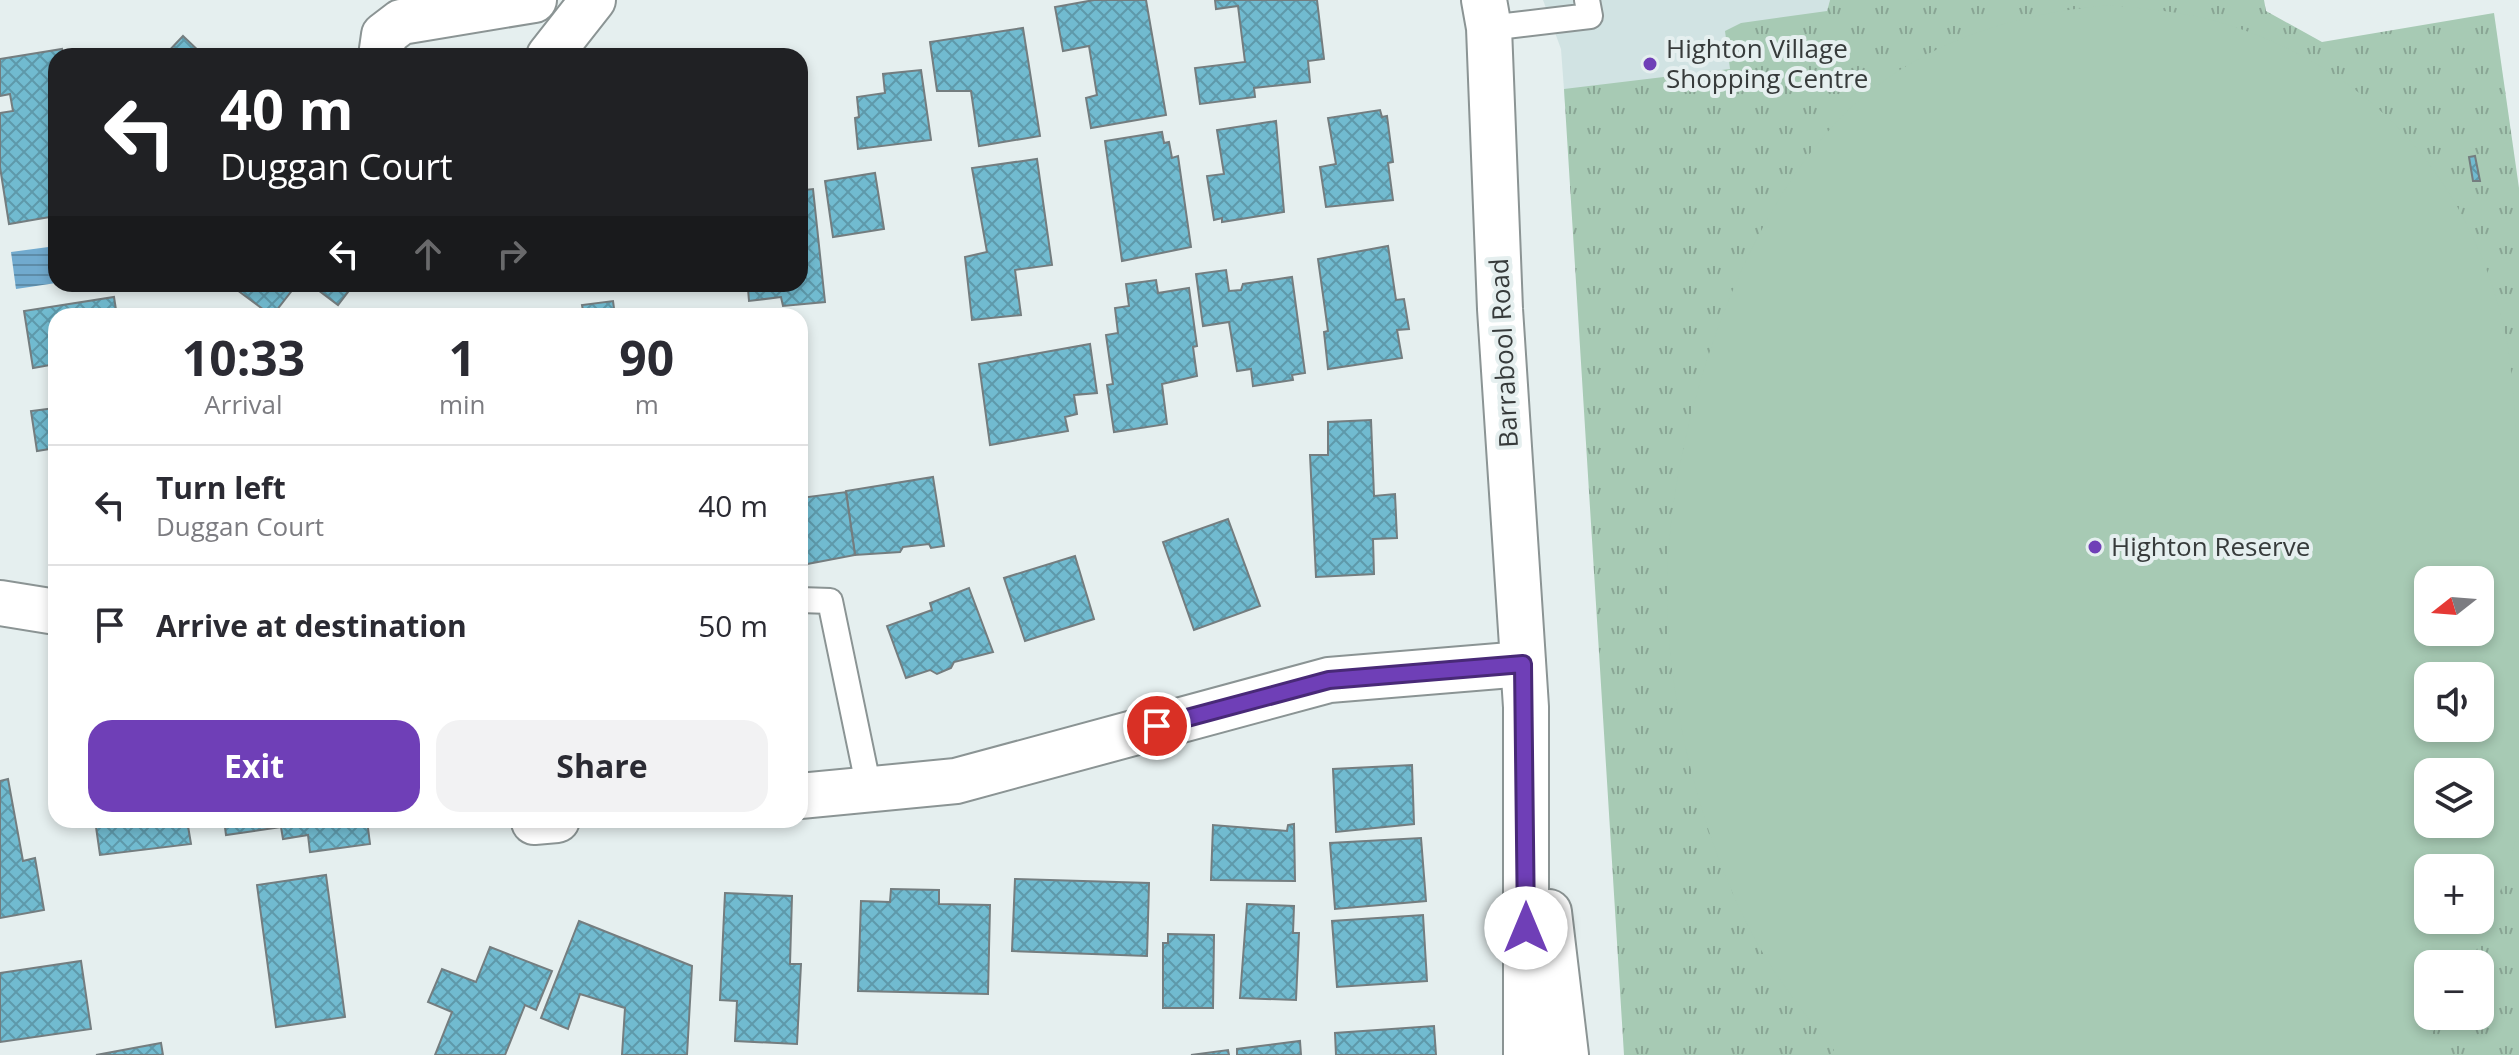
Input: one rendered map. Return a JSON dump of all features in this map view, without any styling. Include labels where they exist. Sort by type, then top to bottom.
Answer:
[{"type":"main road","points":[[382,48],[384,35],[401,22],[534,0]]},
{"type":"main road","points":[[555,48],[593,0]]},
{"type":"main road","name":"Barrabool Road","points":[[1487,14],[1500,309],[1526,707],[1566,1055]]},
{"type":"main road","points":[[0,603],[48,611]]},
{"type":"main road","points":[[808,795],[956,781],[1329,680],[1523,664]]},
{"type":"main road","name":"Barrabool Road","points":[[1526,707],[1526,1055]]},
{"type":"lane","points":[[1487,14],[1588,8]]},
{"type":"lane","points":[[808,600],[830,601],[869,789]]},
{"type":"shaded area","name":"Highton Village Shopping Centre","points":[[1543,0],[1830,0],[1827,11],[1741,79],[1565,103],[1561,49]]},
{"type":"green space","name":"Highton Reserve","points":[[1830,0],[2264,0],[2266,11],[2322,42],[2494,13],[2519,188],[2519,1055],[1624,1055],[1564,89],[1730,69],[1725,31],[1741,23],[1827,11]]},
{"type":"green space","name":"Highton Reserve","points":[[2112,5],[2206,19],[2275,43],[2326,70],[2371,103],[2411,141],[2444,185],[2472,234],[2493,288],[2508,346],[2516,440],[2518,828],[2510,863],[2494,907],[2494,854],[2414,854],[2414,934],[2484,934],[2476,950],[2414,950],[2414,1030],[2434,1030],[2418,1055],[1830,1055],[1834,1050],[1786,988],[1760,948],[1725,875],[1685,745],[1672,670],[1667,594],[1670,530],[1681,461],[1698,389],[1722,317],[1753,247],[1789,184],[1831,128],[1878,85],[1932,52],[1989,28],[2049,13]]},
{"type":"water","points":[[48,247],[48,284],[16,289],[11,252]]},
{"type":"building","points":[[1094,0],[1146,0],[1166,115],[1091,128],[1086,98],[1097,95],[1089,46],[1063,51],[1055,7]]},
{"type":"building","points":[[1215,0],[1317,0],[1324,59],[1308,61],[1310,82],[1254,88],[1255,97],[1200,104],[1195,68],[1245,62],[1238,6],[1216,9]]},
{"type":"building","points":[[1023,28],[1040,136],[979,146],[971,91],[937,91],[930,42]]},
{"type":"building","points":[[183,36],[196,48],[172,48]]},
{"type":"building","points":[[48,51],[48,217],[9,224],[0,167],[0,113],[13,111],[10,94],[0,96],[0,59]]},
{"type":"building","points":[[921,70],[931,140],[858,149],[855,118],[859,117],[857,97],[885,93],[883,74]]},
{"type":"building","points":[[1380,110],[1382,117],[1387,116],[1393,162],[1388,163],[1393,200],[1326,207],[1320,167],[1336,164],[1328,118]]},
{"type":"building","points":[[1276,121],[1284,212],[1222,222],[1222,218],[1214,220],[1207,176],[1224,174],[1217,130]]},
{"type":"building","points":[[1162,132],[1164,143],[1169,142],[1172,158],[1178,156],[1191,247],[1122,261],[1105,141]]},
{"type":"building","points":[[2475,156],[2480,181],[2473,181],[2469,157]]},
{"type":"building","points":[[1037,159],[1052,265],[1015,270],[1021,315],[972,320],[965,257],[987,252],[972,168]]},
{"type":"building","points":[[875,173],[884,229],[833,237],[825,181]]},
{"type":"building","points":[[813,189],[825,302],[783,306],[781,297],[749,301],[748,292],[808,292],[808,190]]},
{"type":"building","points":[[1388,246],[1396,300],[1404,299],[1409,329],[1397,330],[1402,358],[1328,369],[1324,332],[1328,331],[1318,259]]},
{"type":"building","points":[[1226,270],[1229,291],[1241,290],[1243,284],[1292,277],[1305,373],[1292,375],[1293,380],[1253,386],[1251,369],[1237,371],[1229,322],[1203,326],[1196,274]]},
{"type":"building","points":[[1156,280],[1158,293],[1189,288],[1197,346],[1193,347],[1197,376],[1162,384],[1167,424],[1114,432],[1107,385],[1113,384],[1106,335],[1118,333],[1115,308],[1129,306],[1126,284]]},
{"type":"building","points":[[240,292],[291,292],[278,308],[261,308]]},
{"type":"building","points":[[321,292],[348,292],[338,305]]},
{"type":"building","points":[[114,297],[116,308],[48,308],[48,365],[33,368],[24,311]]},
{"type":"building","points":[[613,301],[614,308],[583,308],[582,305]]},
{"type":"building","points":[[1090,344],[1097,393],[1074,395],[1077,414],[1065,417],[1068,431],[990,445],[979,364]]},
{"type":"building","points":[[48,409],[48,449],[37,451],[31,411]]},
{"type":"building","points":[[1371,420],[1374,496],[1395,494],[1397,538],[1373,539],[1374,574],[1316,577],[1310,455],[1328,455],[1328,422]]},
{"type":"building","points":[[933,477],[944,546],[931,548],[929,544],[903,547],[900,552],[855,555],[846,491]]},
{"type":"building","points":[[846,492],[855,555],[808,564],[808,497]]},
{"type":"building","points":[[1228,519],[1260,606],[1194,630],[1163,542]]},
{"type":"building","points":[[1075,556],[1094,619],[1025,641],[1004,578]]},
{"type":"building","points":[[969,588],[993,652],[954,662],[951,668],[937,674],[930,670],[906,678],[887,626],[932,610],[930,603]]},
{"type":"building","points":[[1412,765],[1414,824],[1336,832],[1333,769]]},
{"type":"building","points":[[8,779],[23,861],[35,858],[44,910],[0,918],[0,781]]},
{"type":"building","points":[[1294,824],[1295,881],[1211,880],[1213,825],[1287,831],[1288,825]]},
{"type":"building","points":[[96,828],[188,828],[191,844],[100,855]]},
{"type":"building","points":[[225,828],[274,828],[226,835]]},
{"type":"building","points":[[281,828],[368,828],[370,844],[310,852],[308,835],[283,839]]},
{"type":"building","points":[[1421,838],[1426,901],[1335,909],[1330,843]]},
{"type":"building","points":[[326,875],[345,1017],[276,1027],[257,885]]},
{"type":"building","points":[[1015,879],[1149,883],[1147,956],[1012,951]]},
{"type":"building","points":[[891,889],[939,890],[939,904],[990,905],[988,994],[858,991],[861,901],[890,902]]},
{"type":"building","points":[[725,893],[792,896],[790,964],[801,964],[797,1044],[735,1041],[737,1001],[720,1000]]},
{"type":"building","points":[[1247,904],[1294,906],[1293,933],[1299,933],[1296,1000],[1240,998]]},
{"type":"building","points":[[1423,915],[1427,981],[1337,987],[1332,921]]},
{"type":"building","points":[[579,921],[692,966],[687,1055],[622,1055],[625,1008],[580,994],[568,1029],[541,1018]]},
{"type":"building","points":[[1168,934],[1214,935],[1213,1008],[1163,1008],[1163,943],[1168,943]]},
{"type":"building","points":[[490,947],[552,971],[536,1010],[525,1005],[505,1055],[435,1055],[452,1012],[428,1002],[442,969],[476,982]]},
{"type":"building","points":[[81,961],[91,1029],[0,1042],[0,973]]},
{"type":"building","points":[[1434,1026],[1436,1055],[1336,1055],[1335,1033]]},
{"type":"building","points":[[1300,1041],[1301,1055],[1237,1055],[1237,1049]]},
{"type":"building","points":[[161,1043],[163,1055],[96,1055]]},
{"type":"building","points":[[1228,1050],[1229,1055],[1191,1055]]},
{"type":"place","name":"Highton Village Shopping Centre","points":[[1650,64]]},
{"type":"place","name":"Highton Reserve","points":[[2095,547]]},
{"type":"route","points":[[1157,726],[1329,680],[1523,664],[1526,707],[1526,928]]}]
